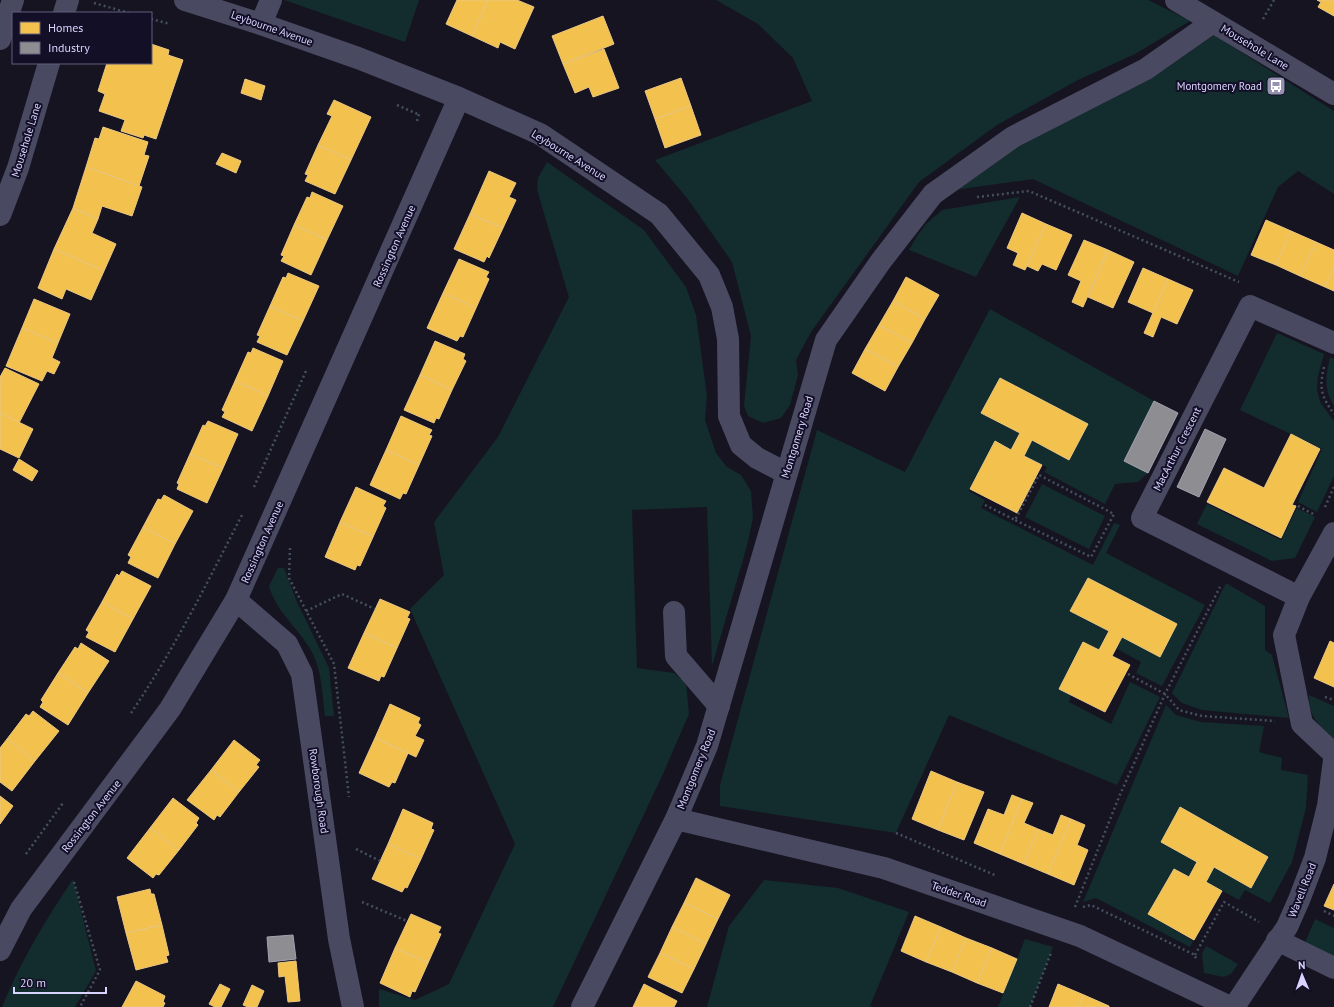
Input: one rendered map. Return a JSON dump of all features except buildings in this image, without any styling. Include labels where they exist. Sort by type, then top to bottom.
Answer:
[{"type":"street","points":[[0,39],[13,0]]},
{"type":"street","name":"Leybourne Avenue","points":[[185,0],[261,24],[358,58],[459,98],[540,134],[659,214],[709,275],[722,306],[728,339],[729,416],[741,445],[757,458],[786,473]]},
{"type":"street","points":[[261,24],[271,0]]},
{"type":"street","name":"Mousehole Lane","points":[[1176,0],[1334,94]]},
{"type":"street","points":[[65,12],[78,1]]},
{"type":"street","name":"Montgomery Road","points":[[582,1007],[676,819],[707,746],[826,340],[881,261],[933,194],[1013,137],[1146,69],[1213,22]]},
{"type":"street","name":"Mousehole Lane","points":[[0,215],[9,165],[49,64]]},
{"type":"street","name":"Rossington Avenue","points":[[0,950],[21,909],[170,709],[236,600],[459,98]]},
{"type":"street","name":"MacArthur Crescent","points":[[1299,597],[1142,518],[1250,306],[1333,342]]},
{"type":"street","points":[[1334,533],[1299,597],[1284,635],[1302,724],[1334,754]]},
{"type":"street","name":"Rowborough Road","points":[[236,600],[286,644],[302,674],[339,939],[353,1007]]},
{"type":"street","points":[[674,612],[676,656],[719,706]]},
{"type":"street","name":"Wavell Road","points":[[1234,1007],[1295,910],[1315,858],[1328,806],[1334,760]]},
{"type":"street","name":"Tedder Road","points":[[676,819],[884,868],[1080,936],[1230,1007]]},
{"type":"street","points":[[1279,937],[1334,968]]},
{"type":"path","points":[[78,1],[125,12]]},
{"type":"path","points":[[417,122],[419,114]]},
{"type":"path","points":[[970,198],[1029,191],[1244,284]]},
{"type":"path","points":[[1333,342],[1325,363],[1321,390],[1324,401],[1334,414]]},
{"type":"path","points":[[252,492],[308,366]]},
{"type":"path","points":[[985,505],[1015,520],[1091,557],[1114,514],[1039,475],[1015,520]]},
{"type":"path","points":[[1323,512],[1334,487]]},
{"type":"path","points":[[127,718],[148,687],[188,620],[246,506]]},
{"type":"path","points":[[290,547],[289,578],[334,664],[346,771]]},
{"type":"path","points":[[1074,909],[1119,797],[1165,694],[1231,563]]},
{"type":"path","points":[[306,611],[342,594],[375,609]]},
{"type":"path","points":[[1128,674],[1165,694],[1179,710],[1202,716],[1302,724]]},
{"type":"path","points":[[22,858],[64,802]]},
{"type":"path","points":[[896,833],[1003,879]]},
{"type":"path","points":[[65,849],[100,970],[80,1007]]},
{"type":"path","points":[[356,849],[380,861]]},
{"type":"path","points":[[361,902],[407,921]]},
{"type":"path","points":[[1195,955],[1224,902],[1279,937]]},
{"type":"path","points":[[1067,906],[1074,909],[1091,905],[1195,955],[1197,961]]},
{"type":"path","points":[[1030,1007],[1062,929]]},
{"type":"green space","points":[[284,0],[419,0],[405,42]]},
{"type":"green space","points":[[716,0],[1148,0],[1190,21],[1135,54],[1078,80],[997,125],[919,182],[811,332],[796,360],[798,375],[790,405],[781,418],[763,423],[748,416],[744,406],[751,336],[732,262],[687,198],[655,160],[812,101],[793,58],[758,24]]},
{"type":"green space","points":[[1214,35],[1334,111],[1334,194],[1298,171],[1278,187],[1238,276],[1033,179],[955,190],[1017,145],[1154,77]]},
{"type":"green space","points":[[547,162],[644,230],[686,287],[696,315],[707,396],[705,420],[716,453],[727,467],[741,475],[751,491],[753,518],[747,546],[712,666],[707,507],[632,510],[637,668],[674,673],[686,683],[689,714],[663,774],[553,1007],[379,1007],[379,989],[415,1000],[449,984],[515,844],[410,609],[444,575],[434,522],[498,437],[569,297],[537,190],[538,178]]},
{"type":"green space","points":[[1020,197],[976,277],[909,250],[926,224],[942,210]]},
{"type":"green space","points":[[990,309],[1154,401],[1124,460],[1148,473],[1138,482],[1115,484],[1105,504],[1044,472],[1047,467],[1024,456],[1032,440],[1069,460],[1088,424],[1000,378],[981,413],[1020,433],[1011,450],[996,442],[969,491],[985,500],[981,508],[1093,565],[1114,523],[1120,525],[1106,553],[1205,605],[1162,686],[1136,673],[1141,662],[1117,649],[1122,637],[1160,656],[1177,624],[1088,578],[1071,611],[1109,631],[1099,650],[1083,642],[1059,689],[1071,695],[1069,702],[1111,724],[1130,682],[1160,697],[1117,785],[949,715],[896,833],[720,806],[720,785],[817,430],[905,472]]},
{"type":"green space","points":[[1277,333],[1324,354],[1318,376],[1317,389],[1320,402],[1334,421],[1334,476],[1317,512],[1298,502],[1322,449],[1240,410]]},
{"type":"green space","points":[[1330,357],[1334,359],[1334,406],[1328,394],[1326,382]]},
{"type":"green space","points":[[1042,484],[1105,516],[1089,549],[1025,517]]},
{"type":"green space","points":[[1207,504],[1281,540],[1297,508],[1315,517],[1295,558],[1272,561],[1197,524]]},
{"type":"green space","points":[[278,568],[284,568],[297,602],[329,668],[334,716],[325,716],[321,680],[317,663],[309,647],[281,611],[272,595],[269,586]]},
{"type":"green space","points":[[1226,583],[1265,606],[1265,650],[1272,655],[1289,718],[1202,710],[1182,703],[1172,693]]},
{"type":"green space","points":[[1309,695],[1334,706],[1334,739],[1319,725],[1313,715],[1310,709]]},
{"type":"green space","points":[[1166,705],[1176,715],[1201,722],[1264,726],[1259,752],[1282,758],[1281,770],[1308,775],[1306,808],[1292,862],[1270,903],[1245,890],[1239,900],[1206,882],[1214,867],[1251,888],[1268,857],[1180,808],[1161,842],[1197,862],[1189,877],[1174,869],[1148,914],[1193,941],[1190,947],[1096,898],[1083,902]]},
{"type":"green space","points":[[73,879],[96,971],[75,1007],[2,1007],[17,973],[34,941]]},
{"type":"green space","points":[[764,880],[838,888],[909,912],[870,1006],[873,1007],[707,1007],[729,926]]},
{"type":"green space","points":[[1315,919],[1334,928],[1334,959],[1304,945]]},
{"type":"green space","points":[[1025,939],[1053,947],[1030,1007],[998,1007]]},
{"type":"green space","points":[[1206,946],[1238,964],[1231,974],[1224,977],[1204,973],[1202,953]]},
{"type":"place","name":"Montgomery Road","points":[[1276,86]]}]
